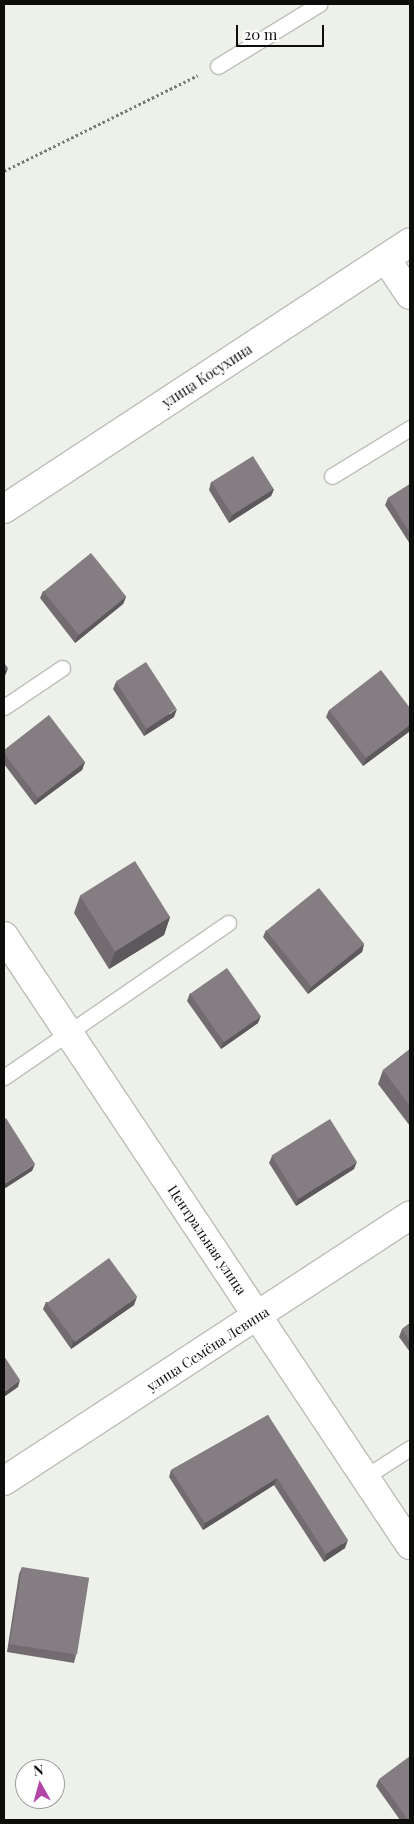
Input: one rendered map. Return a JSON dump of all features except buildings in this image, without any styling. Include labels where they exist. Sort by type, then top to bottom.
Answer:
[{"type":"street","name":"улица Косухина","points":[[4,509],[410,242]]},
{"type":"street","points":[[386,259],[410,295]]},
{"type":"street","name":"Центральная улица","points":[[4,936],[410,1545]]},
{"type":"street","name":"улица Семёна Левина","points":[[4,1481],[258,1317],[410,1215]]},
{"type":"lane","points":[[218,66],[319,4]]},
{"type":"lane","points":[[332,476],[410,428]]},
{"type":"lane","points":[[4,707],[62,668]]},
{"type":"lane","points":[[4,1077],[228,922]]},
{"type":"lane","points":[[365,1477],[410,1448]]},
{"type":"path","points":[[4,171],[218,66]]}]
